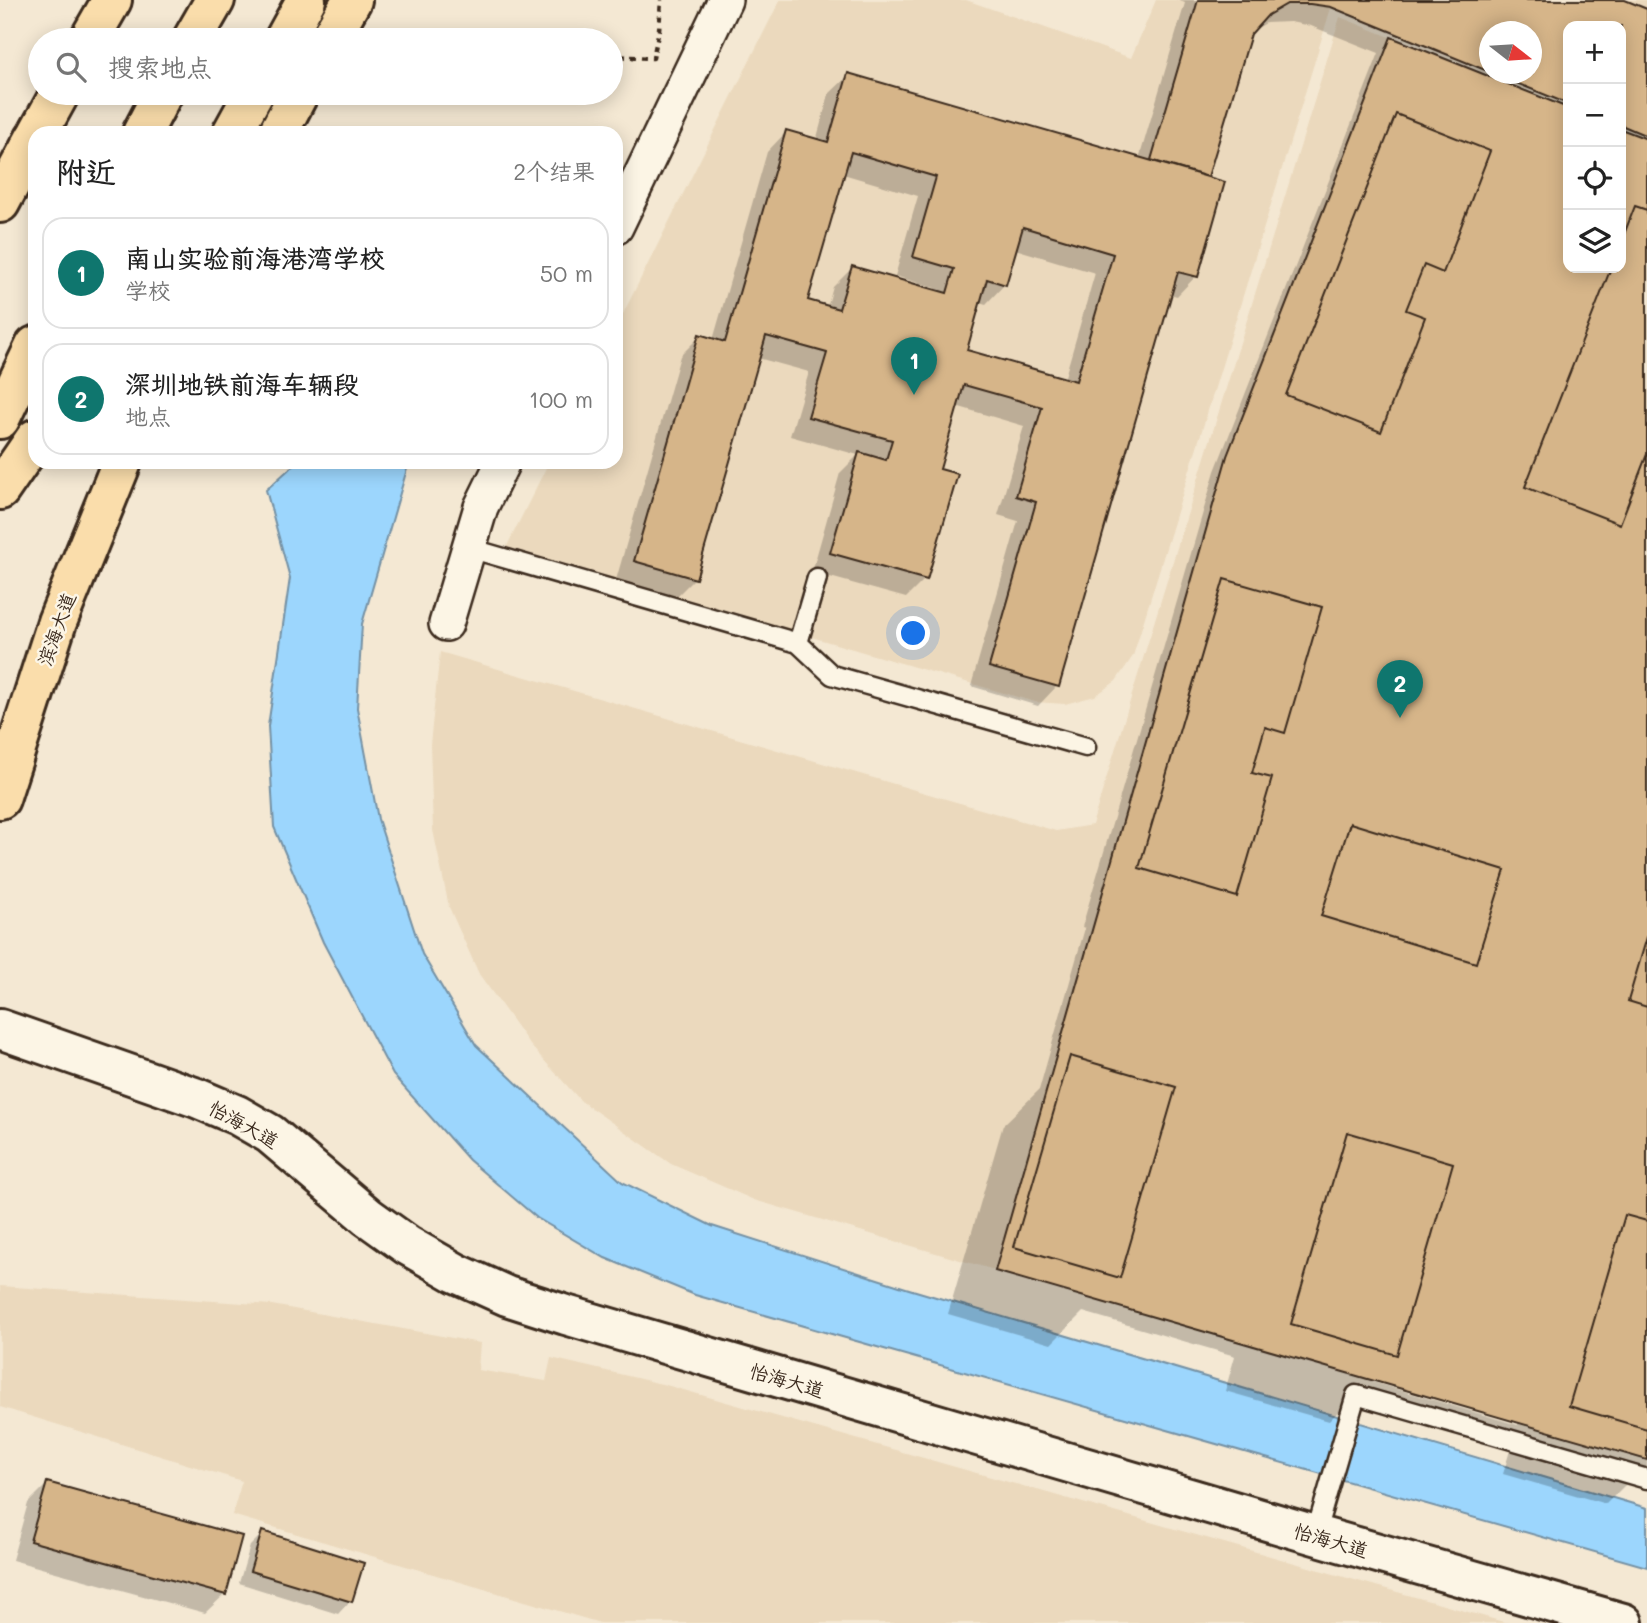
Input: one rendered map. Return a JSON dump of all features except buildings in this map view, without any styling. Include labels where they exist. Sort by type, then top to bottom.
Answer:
[{"type":"main road","points":[[96,28],[112,0]]},
{"type":"main road","points":[[199,28],[215,0]]},
{"type":"main road","points":[[291,28],[306,0]]},
{"type":"main road","points":[[336,28],[352,0]]},
{"type":"main road","points":[[42,126],[53,105]]},
{"type":"main road","points":[[146,126],[157,105]]},
{"type":"main road","points":[[236,126],[247,105]]},
{"type":"main road","points":[[282,126],[293,105]]},
{"type":"main road","points":[[0,202],[28,151]]},
{"type":"main road","points":[[0,419],[28,361]]},
{"type":"main road","points":[[0,490],[28,449]]},
{"type":"main road","name":"滨海大道","points":[[0,799],[57,622],[119,469]]},
{"type":"street","points":[[623,212],[725,0]]},
{"type":"street","points":[[446,624],[481,507],[500,469]]},
{"type":"street","name":"怡海大道","points":[[0,1029],[197,1098],[237,1115],[270,1134],[368,1217],[407,1245],[456,1273],[507,1296],[1315,1535],[1623,1623]]},
{"type":"lane","points":[[469,548],[797,643],[832,675],[1086,747]]},
{"type":"lane","points":[[797,643],[817,578]]},
{"type":"lane","points":[[1315,1535],[1356,1395],[1647,1479]]},
{"type":"path","points":[[623,57],[653,58],[659,30],[661,0]]},
{"type":"shaded area","points":[[780,0],[966,0],[1131,58],[1156,0],[1647,0],[1647,136],[1626,127],[1626,21],[1563,21],[1563,102],[1519,84],[1542,84],[1542,21],[1479,21],[1479,68],[1331,8],[1133,656],[1116,681],[1095,696],[1065,704],[1035,702],[506,548],[546,469],[623,469],[623,314]]},
{"type":"shaded area","points":[[1340,17],[1479,72],[1479,84],[1508,84],[1563,106],[1563,273],[1626,273],[1626,132],[1647,140],[1647,1460],[754,1200],[671,1164],[581,1101],[530,1045],[479,974],[449,907],[433,830],[430,744],[440,652],[1056,831],[1092,825]]},
{"type":"shaded area","points":[[0,1286],[272,1305],[480,1343],[478,1370],[546,1381],[551,1358],[666,1385],[1507,1623],[600,1623],[232,1515],[242,1481],[0,1407]]},
{"type":"water","points":[[289,469],[407,469],[362,624],[357,708],[378,819],[422,954],[476,1045],[622,1182],[712,1226],[909,1289],[1647,1508],[1647,1567],[695,1295],[605,1258],[537,1218],[469,1160],[393,1075],[323,942],[274,827],[268,726],[290,578],[266,490]]},
{"type":"place","name":"南山实验前海港湾学校","points":[[914,395]]},
{"type":"place","name":"深圳地铁前海车辆段","points":[[1400,718]]}]
